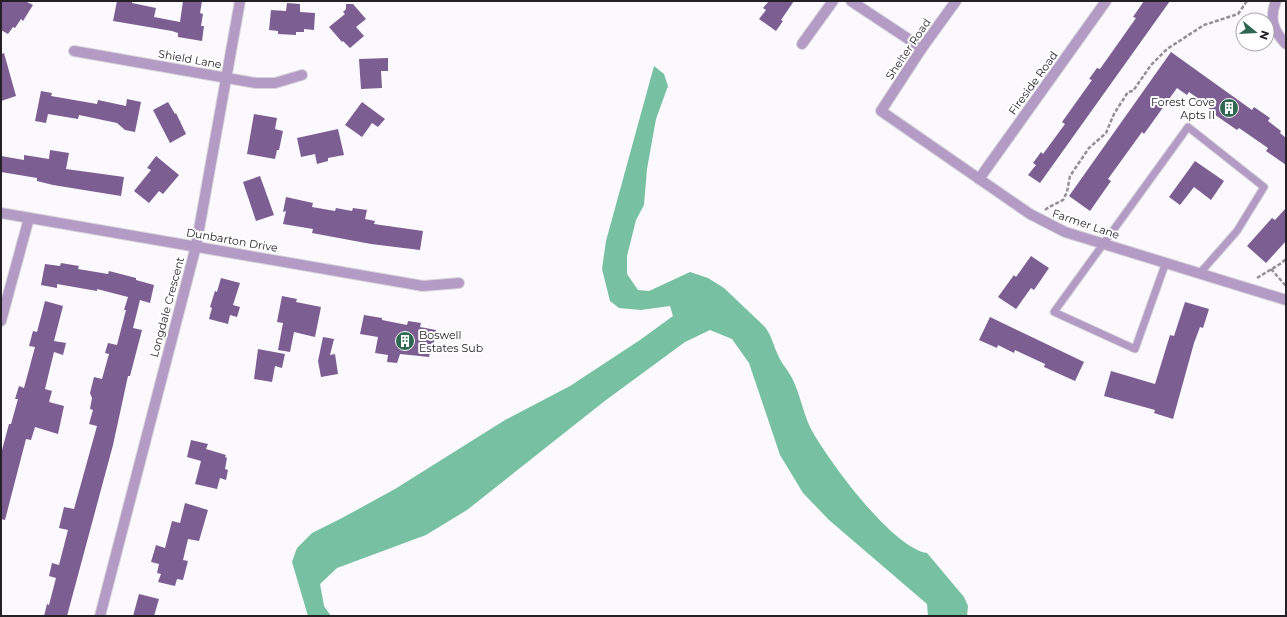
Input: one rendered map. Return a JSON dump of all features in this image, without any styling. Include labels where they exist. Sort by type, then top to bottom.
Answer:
[{"type":"street","name":"Longdale Crescent","points":[[100,616],[196,246],[240,1]]},
{"type":"street","points":[[802,44],[833,1]]},
{"type":"street","points":[[851,1],[922,48]]},
{"type":"street","name":"Shelter Road","points":[[881,111],[922,48],[956,1]]},
{"type":"street","name":"Fireside Road","points":[[978,179],[1106,1]]},
{"type":"street","points":[[1276,1],[1272,9],[1273,22],[1277,34],[1286,44]]},
{"type":"street","name":"Shield Lane","points":[[74,51],[256,83],[275,83],[302,75]]},
{"type":"street","name":"Farmer Lane","points":[[881,111],[978,179],[1038,218],[1065,232],[1200,272],[1286,300]]},
{"type":"street","name":"Dunbarton Drive","points":[[1,213],[423,286],[459,283]]},
{"type":"street","points":[[1,321],[29,218]]},
{"type":"lane","points":[[1166,262],[1135,348],[1054,312],[1188,127],[1264,187],[1237,231],[1200,272]]},
{"type":"path","points":[[1038,218],[1049,207],[1063,200],[1067,192],[1070,176],[1089,148],[1106,133],[1114,114],[1128,92],[1133,91],[1151,65],[1167,49],[1204,25],[1238,14],[1247,1]]},
{"type":"path","points":[[1257,278],[1286,259]]},
{"type":"path","points":[[1271,269],[1286,286]]},
{"type":"shaded area","points":[[654,66],[664,74],[668,86],[656,119],[647,169],[644,205],[636,220],[627,256],[627,274],[638,290],[649,291],[690,272],[708,278],[724,288],[765,327],[771,337],[779,358],[795,384],[810,427],[830,459],[861,500],[896,536],[913,547],[927,553],[964,597],[968,606],[967,616],[928,616],[927,604],[829,520],[803,493],[780,455],[749,363],[732,339],[710,330],[685,342],[606,400],[467,510],[426,535],[337,568],[320,584],[324,606],[331,616],[308,616],[292,562],[297,548],[312,533],[395,489],[505,420],[570,386],[640,340],[673,316],[670,306],[641,310],[619,308],[610,301],[602,269],[606,241]]},
{"type":"building","points":[[1,1],[25,1],[33,5],[23,21],[21,19],[15,28],[13,27],[8,34],[1,30]]},
{"type":"building","points":[[117,1],[132,1],[132,3],[156,8],[154,17],[180,22],[183,1],[202,1],[200,13],[203,14],[201,26],[204,26],[202,41],[178,37],[178,33],[172,31],[113,21]]},
{"type":"building","points":[[769,1],[794,1],[781,20],[783,21],[776,31],[759,19],[766,10],[763,8]]},
{"type":"building","points":[[1144,1],[1170,1],[1040,183],[1028,175],[1036,165],[1033,163],[1041,152],[1043,154],[1065,124],[1062,122],[1092,80],[1089,79],[1097,68],[1100,69],[1136,18],[1133,17]]},
{"type":"building","points":[[287,3],[300,4],[300,12],[315,13],[314,30],[304,29],[304,32],[296,32],[296,35],[278,34],[278,31],[269,30],[271,10],[286,11]]},
{"type":"building","points":[[346,4],[353,4],[366,19],[356,27],[364,36],[350,48],[343,41],[342,42],[329,27],[345,14],[343,12],[346,9]]},
{"type":"building","points":[[1171,52],[1252,110],[1254,107],[1270,118],[1268,121],[1281,131],[1280,133],[1286,138],[1286,165],[1266,151],[1268,148],[1239,128],[1237,130],[1208,110],[1210,107],[1189,92],[1187,95],[1177,88],[1144,134],[1142,132],[1108,179],[1111,181],[1090,211],[1069,196]]},
{"type":"building","points":[[4,53],[16,96],[1,101],[1,54]]},
{"type":"building","points":[[388,58],[388,71],[381,71],[382,88],[361,89],[359,59]]},
{"type":"building","points":[[41,91],[52,93],[51,96],[97,104],[98,100],[126,106],[127,99],[141,102],[135,132],[125,130],[117,123],[79,115],[78,119],[48,114],[46,123],[35,121]]},
{"type":"building","points":[[168,102],[175,114],[176,113],[186,134],[170,143],[153,110]]},
{"type":"building","points":[[362,102],[385,119],[378,127],[372,123],[362,137],[345,125]]},
{"type":"building","points":[[254,114],[277,118],[275,129],[283,131],[279,150],[277,150],[275,159],[247,154]]},
{"type":"building","points":[[338,129],[344,155],[328,158],[328,161],[317,164],[315,154],[301,157],[297,138]]},
{"type":"building","points":[[50,150],[69,153],[66,169],[124,177],[121,196],[53,185],[37,181],[37,178],[1,172],[1,156],[24,160],[24,155],[49,159]]},
{"type":"building","points":[[156,156],[179,175],[163,194],[159,191],[149,203],[134,191],[151,170],[147,168]]},
{"type":"building","points":[[1195,161],[1224,181],[1211,200],[1194,187],[1180,205],[1169,197]]},
{"type":"building","points":[[260,176],[274,215],[256,221],[243,182]]},
{"type":"building","points":[[286,197],[313,203],[312,207],[335,211],[336,208],[352,211],[353,208],[367,210],[365,219],[375,221],[374,224],[423,231],[420,250],[371,244],[312,233],[313,229],[283,224],[286,211],[283,212]]},
{"type":"building","points":[[1286,208],[1286,241],[1266,263],[1247,246],[1272,218],[1275,220]]},
{"type":"building","points":[[1031,256],[1049,268],[1034,290],[1031,288],[1016,309],[998,297],[1014,275],[1016,277]]},
{"type":"building","points":[[61,263],[79,266],[78,269],[108,274],[109,271],[136,278],[136,280],[154,285],[150,303],[140,300],[133,328],[142,330],[130,376],[128,376],[113,445],[67,616],[44,616],[47,604],[49,605],[56,578],[49,576],[52,563],[59,565],[68,530],[59,528],[64,507],[74,509],[97,426],[89,424],[93,410],[90,409],[92,398],[90,393],[94,377],[102,379],[109,354],[105,353],[108,343],[117,345],[128,297],[97,289],[97,291],[57,284],[57,288],[41,285],[45,264],[60,266]]},
{"type":"building","points":[[221,278],[240,283],[233,305],[240,307],[237,317],[230,315],[228,324],[209,319],[212,308],[210,307],[215,291],[217,292]]},
{"type":"building","points":[[282,296],[297,299],[296,302],[321,307],[315,337],[294,332],[290,352],[278,350],[283,323],[277,322]]},
{"type":"building","points":[[45,301],[63,306],[54,341],[66,343],[63,355],[54,352],[45,389],[52,391],[49,402],[64,406],[58,434],[35,427],[31,440],[26,439],[5,520],[1,519],[1,450],[9,424],[11,424],[18,399],[15,399],[19,386],[24,388],[35,347],[29,346],[33,331],[37,332]]},
{"type":"building","points":[[1185,302],[1209,309],[1203,328],[1200,327],[1194,343],[1173,419],[1154,413],[1155,410],[1104,396],[1111,371],[1155,384],[1170,335],[1174,336]]},
{"type":"building","name":"Boswell Estates Sub","points":[[364,315],[407,325],[408,321],[421,323],[420,327],[436,330],[433,348],[431,348],[429,357],[400,354],[397,363],[387,362],[388,355],[375,353],[378,337],[360,334]]},
{"type":"building","points":[[990,317],[1084,362],[1075,381],[1044,367],[1045,364],[1015,350],[1014,353],[998,345],[997,348],[979,340]]},
{"type":"building","points":[[323,337],[334,339],[330,355],[335,354],[338,374],[321,377],[318,361]]},
{"type":"building","points":[[258,349],[285,354],[282,368],[275,366],[272,382],[254,379]]},
{"type":"building","points":[[191,440],[208,444],[206,449],[226,455],[225,457],[227,458],[225,469],[228,470],[226,480],[220,478],[217,489],[195,484],[201,461],[187,457]]},
{"type":"building","points":[[185,503],[208,510],[199,541],[188,539],[183,560],[188,561],[183,580],[177,579],[175,586],[158,582],[161,574],[157,573],[159,564],[151,562],[156,545],[165,548],[172,521],[180,523]]},
{"type":"building","points":[[139,594],[159,599],[154,616],[133,616]]},
{"type":"place","name":"Forest Cove Apts II","points":[[1229,108]]},
{"type":"place","name":"Boswell Estates Sub","points":[[405,341]]}]
